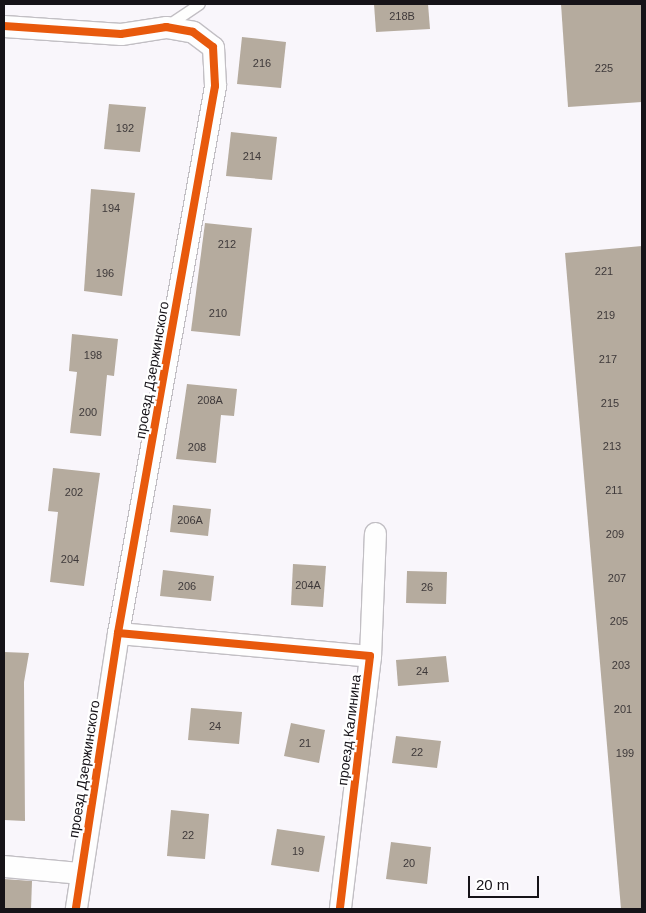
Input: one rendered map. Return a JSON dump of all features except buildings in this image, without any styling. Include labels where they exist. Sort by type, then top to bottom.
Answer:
[{"type":"street","name":"проезд Дзержинского","points":[[4,26],[121,34],[166,27],[193,32],[212,47],[215,86],[118,633],[76,909]]},
{"type":"street","points":[[370,656],[375,533]]},
{"type":"street","name":"проезд Калинина","points":[[118,633],[370,656],[340,909]]},
{"type":"street","points":[[4,866],[80,873]]},
{"type":"lane","points":[[166,27],[200,4]]},
{"type":"cycle path","points":[[4,26],[121,34],[166,27],[193,32],[213,47],[215,86],[118,633],[76,909]]},
{"type":"cycle path","points":[[118,633],[370,656],[340,909]]}]
